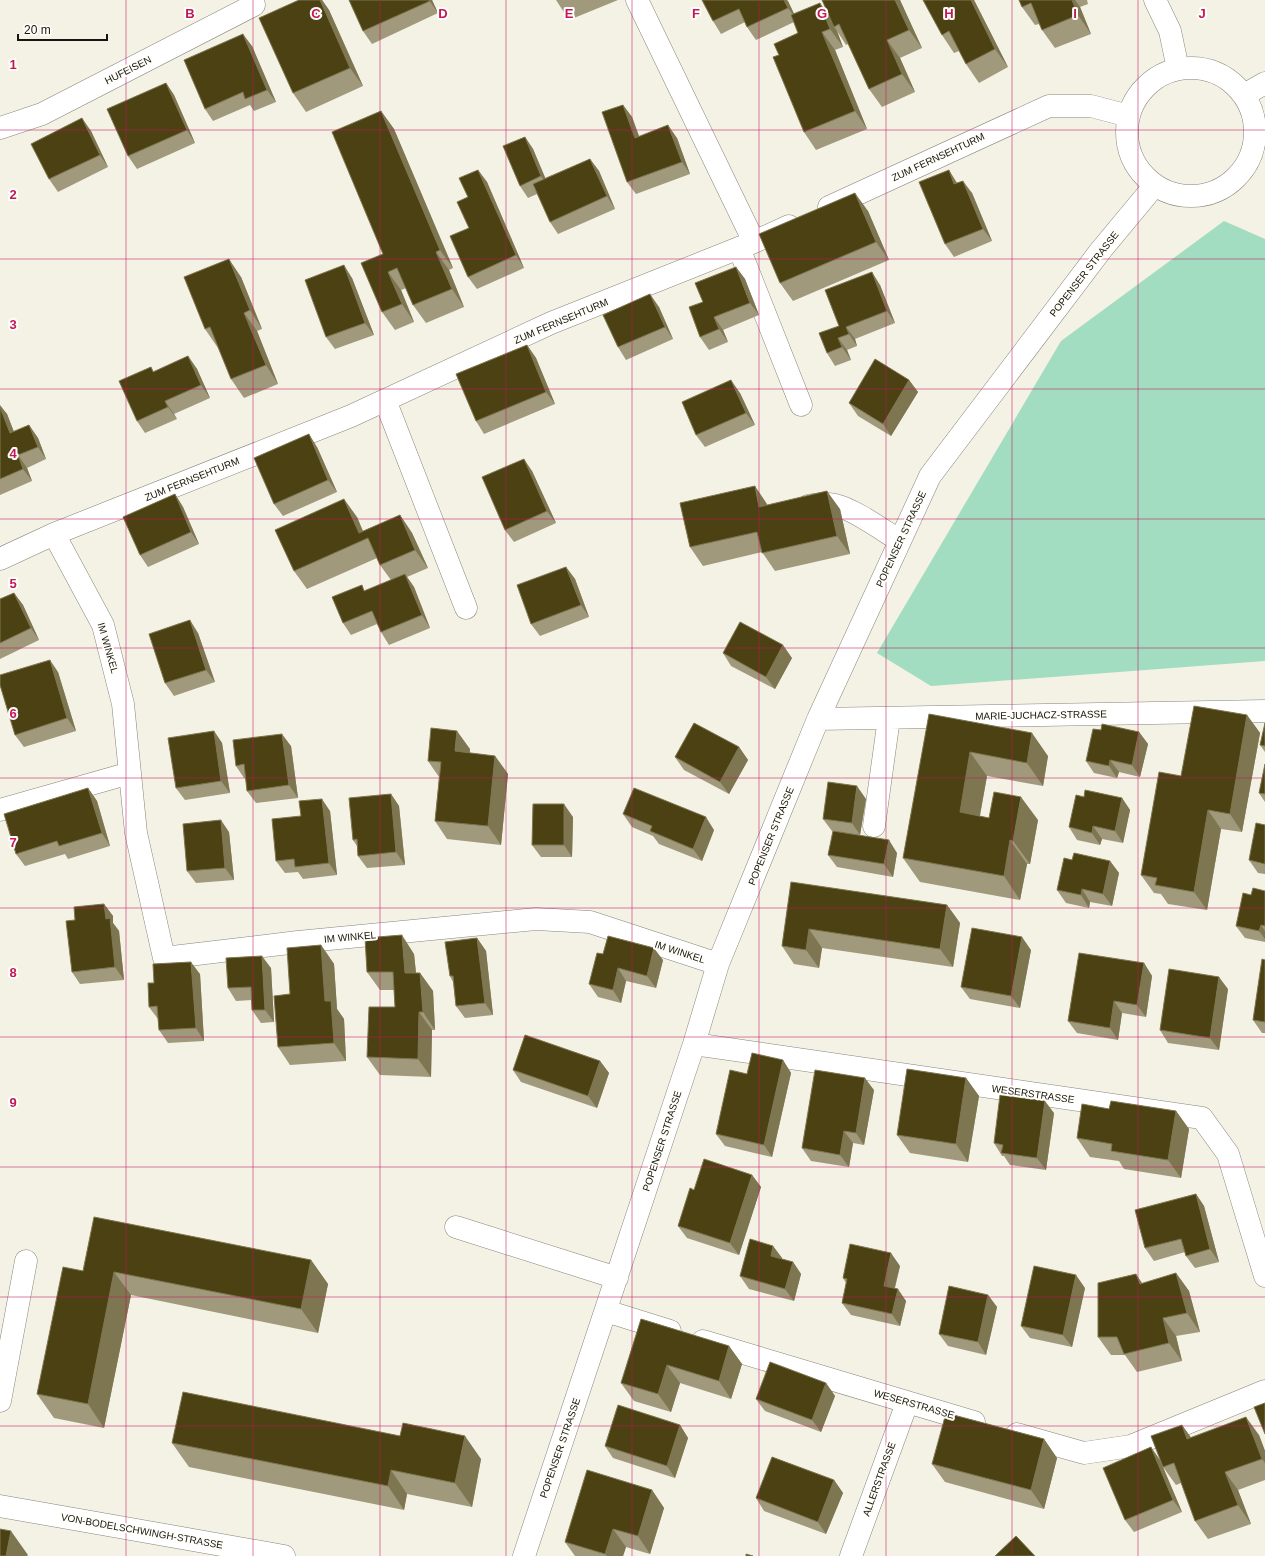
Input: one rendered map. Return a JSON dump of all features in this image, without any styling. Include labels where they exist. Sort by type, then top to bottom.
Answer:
[{"type":"street","points":[[637,0],[747,245],[800,405]]},
{"type":"street","points":[[1155,0],[1170,31],[1178,69]]},
{"type":"street","name":"HUFEISEN","points":[[0,128],[42,114],[258,2]]},
{"type":"street","points":[[1196,68],[1214,72],[1231,82],[1244,95],[1253,115],[1254,137],[1249,159],[1236,177],[1218,190],[1197,196],[1175,194],[1154,185],[1140,172],[1131,155],[1127,136],[1129,116],[1135,100],[1147,86],[1161,75],[1178,69],[1196,68]]},
{"type":"street","points":[[1244,95],[1265,83]]},
{"type":"street","name":"ZUM FERNSEHTURM","points":[[0,559],[54,534],[351,416],[550,323],[747,245],[1049,106],[1091,106],[1129,116]]},
{"type":"street","name":"POPENSER STRASSE","points":[[524,1556],[694,1044],[718,964],[818,719],[930,476],[1101,250],[1154,185]]},
{"type":"street","points":[[385,400],[466,608]]},
{"type":"street","points":[[795,508],[817,504],[835,504],[848,510],[900,541]]},
{"type":"street","name":"IM WINKEL","points":[[54,534],[103,625],[123,704],[136,833],[164,958],[298,942],[536,919],[590,922],[718,964]]},
{"type":"street","name":"MARIE-JUCHACZ-STRASSE","points":[[818,719],[1265,711]]},
{"type":"street","points":[[874,826],[889,718]]},
{"type":"street","points":[[0,810],[130,773]]},
{"type":"street","name":"WESERSTRASSE","points":[[694,1044],[1202,1118],[1228,1154],[1265,1276]]},
{"type":"street","points":[[456,1227],[617,1278]]},
{"type":"street","points":[[0,1401],[26,1261]]},
{"type":"street","name":"WESERSTRASSE","points":[[606,1311],[907,1403],[1084,1453],[1131,1446],[1265,1391]]},
{"type":"street","name":"ALLERSTRASSE","points":[[851,1556],[907,1403]]},
{"type":"street","name":"VON-BODELSCHWINGH-STRASSE","points":[[0,1506],[284,1556]]},
{"type":"green space","points":[[1224,221],[1265,239],[1265,661],[931,686],[877,653],[1061,341]]},
{"type":"building","points":[[299,0],[320,0],[350,68],[293,93],[259,18]]},
{"type":"building","points":[[349,0],[429,0],[430,1],[363,31]]},
{"type":"building","points":[[702,0],[784,0],[788,8],[747,27],[739,9],[713,21]]},
{"type":"building","points":[[822,0],[895,0],[909,30],[887,40],[902,74],[869,89],[839,24],[834,27]]},
{"type":"building","points":[[923,0],[971,0],[995,49],[966,64],[949,31],[942,35]]},
{"type":"building","points":[[1019,0],[1072,0],[1078,15],[1042,30],[1031,3],[1022,7]]},
{"type":"building","points":[[820,3],[830,29],[822,32],[855,111],[804,132],[773,57],[779,55],[774,44],[798,33],[791,15]]},
{"type":"building","points":[[243,34],[267,90],[245,99],[243,92],[205,109],[184,60]]},
{"type":"building","points":[[166,83],[187,130],[128,156],[107,109]]},
{"type":"building","points":[[623,105],[635,138],[668,125],[682,162],[627,182],[602,112]]},
{"type":"building","points":[[381,111],[440,250],[436,252],[452,289],[413,305],[397,268],[388,272],[402,304],[382,312],[361,263],[383,254],[332,132]]},
{"type":"building","points":[[82,118],[100,155],[49,179],[31,144]]},
{"type":"building","points":[[525,137],[541,176],[520,186],[503,146]]},
{"type":"building","points":[[590,159],[607,196],[550,222],[533,184]]},
{"type":"building","points":[[478,170],[516,255],[468,277],[450,236],[469,228],[457,202],[468,197],[459,178]]},
{"type":"building","points":[[949,170],[954,184],[963,181],[983,229],[945,244],[919,182]]},
{"type":"building","points":[[855,193],[876,242],[780,283],[759,234]]},
{"type":"building","points":[[229,259],[250,310],[244,313],[266,365],[231,379],[210,327],[205,329],[184,277]]},
{"type":"building","points":[[344,265],[365,323],[326,337],[305,280]]},
{"type":"building","points":[[736,267],[750,303],[714,317],[719,329],[700,337],[689,307],[703,302],[695,283]]},
{"type":"building","points":[[872,272],[887,311],[846,327],[849,334],[838,338],[842,347],[827,353],[819,333],[839,326],[825,290]]},
{"type":"building","points":[[650,294],[665,327],[618,347],[603,315]]},
{"type":"building","points":[[527,345],[546,392],[476,421],[456,374]]},
{"type":"building","points":[[188,356],[201,385],[165,401],[168,407],[137,421],[119,381],[151,367],[153,372]]},
{"type":"building","points":[[875,359],[909,380],[883,424],[849,403]]},
{"type":"building","points":[[731,380],[746,413],[696,435],[682,402]]},
{"type":"building","points":[[0,407],[10,433],[29,425],[38,447],[18,455],[23,469],[0,479]]},
{"type":"building","points":[[309,434],[328,480],[274,504],[254,458]]},
{"type":"building","points":[[524,459],[547,511],[505,530],[482,477]]},
{"type":"building","points":[[755,486],[759,507],[827,491],[837,536],[762,553],[757,532],[690,547],[680,503]]},
{"type":"building","points":[[175,494],[191,532],[140,555],[123,517]]},
{"type":"building","points":[[344,499],[359,533],[400,515],[415,550],[380,565],[368,538],[294,571],[275,530]]},
{"type":"building","points":[[566,567],[581,605],[531,624],[517,585]]},
{"type":"building","points":[[405,574],[422,615],[381,632],[372,611],[343,623],[332,597],[362,585],[364,591]]},
{"type":"building","points":[[14,593],[31,628],[0,643],[0,599]]},
{"type":"building","points":[[190,620],[206,670],[165,683],[149,634]]},
{"type":"building","points":[[740,622],[783,645],[766,677],[723,653]]},
{"type":"building","points":[[50,660],[67,718],[15,735],[0,685],[0,675]]},
{"type":"building","points":[[1194,706],[1247,715],[1230,814],[1208,810],[1194,892],[1155,885],[1157,878],[1141,875],[1159,772],[1181,776]]},
{"type":"building","points":[[929,714],[1032,733],[1027,763],[970,752],[960,812],[989,818],[994,792],[1021,797],[1013,841],[1010,840],[1004,876],[903,858]]},
{"type":"building","points":[[694,723],[739,747],[720,782],[675,757]]},
{"type":"building","points":[[1265,723],[1265,746],[1260,745]]},
{"type":"building","points":[[1102,724],[1139,732],[1132,765],[1110,760],[1109,766],[1086,761],[1093,729],[1101,730]]},
{"type":"building","points":[[431,728],[457,731],[455,751],[495,756],[488,826],[435,821],[441,762],[428,761]]},
{"type":"building","points":[[214,731],[221,781],[176,788],[168,738]]},
{"type":"building","points":[[282,734],[289,785],[247,791],[244,764],[236,766],[233,740]]},
{"type":"building","points":[[1265,764],[1265,794],[1259,793]]},
{"type":"building","points":[[828,782],[857,786],[852,823],[823,819]]},
{"type":"building","points":[[88,788],[102,833],[59,846],[57,841],[16,854],[4,814]]},
{"type":"building","points":[[634,788],[706,817],[693,849],[650,831],[652,826],[623,814]]},
{"type":"building","points":[[1085,790],[1122,798],[1115,831],[1093,826],[1092,833],[1069,827],[1076,795],[1084,797]]},
{"type":"building","points":[[391,794],[396,852],[358,856],[357,839],[353,840],[349,798]]},
{"type":"building","points":[[322,799],[329,863],[295,867],[294,859],[276,861],[272,819],[301,816],[299,801]]},
{"type":"building","points":[[533,804],[564,804],[564,845],[532,845]]},
{"type":"building","points":[[221,820],[225,868],[187,871],[183,824]]},
{"type":"building","points":[[1256,823],[1265,825],[1265,864],[1249,860]]},
{"type":"building","points":[[833,831],[889,840],[884,864],[828,855]]},
{"type":"building","points":[[1074,853],[1110,861],[1103,894],[1082,889],[1081,895],[1057,890],[1064,858],[1072,860]]},
{"type":"building","points":[[791,882],[947,905],[940,949],[809,929],[806,950],[782,946]]},
{"type":"building","points":[[1253,888],[1265,891],[1265,926],[1261,925],[1259,931],[1236,926],[1243,893],[1251,895]]},
{"type":"building","points":[[104,904],[106,919],[110,918],[115,967],[72,972],[66,921],[75,920],[74,907]]},
{"type":"building","points":[[972,928],[1022,937],[1011,996],[961,987]]},
{"type":"building","points":[[402,935],[405,973],[420,973],[423,1012],[419,1012],[418,1059],[367,1057],[369,1007],[395,1007],[393,972],[367,972],[365,938]]},
{"type":"building","points":[[608,936],[654,948],[647,976],[618,968],[613,990],[589,984],[597,953],[603,954]]},
{"type":"building","points":[[477,938],[485,1003],[456,1006],[453,976],[450,976],[445,942]]},
{"type":"building","points":[[321,945],[325,1001],[331,1001],[334,1043],[278,1047],[274,996],[290,994],[287,948]]},
{"type":"building","points":[[1079,953],[1144,963],[1137,1005],[1114,1001],[1110,1028],[1068,1021]]},
{"type":"building","points":[[262,956],[265,1010],[252,1010],[251,987],[228,988],[226,958]]},
{"type":"building","points":[[1262,959],[1265,960],[1265,1022],[1253,1020]]},
{"type":"building","points":[[191,962],[196,1028],[159,1030],[157,1006],[149,1007],[148,983],[154,983],[153,964]]},
{"type":"building","points":[[1169,969],[1219,977],[1210,1038],[1160,1030]]},
{"type":"building","points":[[525,1035],[600,1061],[588,1096],[513,1070]]},
{"type":"building","points":[[752,1053],[783,1060],[764,1145],[716,1134],[730,1070],[747,1074]]},
{"type":"building","points":[[907,1069],[966,1078],[956,1144],[897,1135]]},
{"type":"building","points":[[815,1070],[865,1078],[856,1133],[844,1131],[840,1155],[802,1148]]},
{"type":"building","points":[[1000,1095],[1045,1101],[1037,1158],[1001,1153],[1003,1145],[994,1143]]},
{"type":"building","points":[[1111,1101],[1176,1111],[1168,1160],[1111,1151],[1112,1144],[1077,1138],[1082,1104],[1109,1109]]},
{"type":"building","points":[[704,1159],[752,1175],[730,1243],[678,1226],[690,1188],[694,1190]]},
{"type":"building","points":[[1196,1194],[1210,1249],[1186,1256],[1181,1239],[1145,1248],[1135,1210]]},
{"type":"building","points":[[94,1217],[311,1260],[301,1309],[114,1272],[88,1404],[37,1394],[63,1267],[83,1271]]},
{"type":"building","points":[[750,1239],[773,1246],[771,1256],[793,1262],[785,1289],[740,1276]]},
{"type":"building","points":[[850,1244],[891,1253],[884,1286],[898,1289],[892,1314],[842,1303],[847,1279],[843,1278]]},
{"type":"building","points":[[1034,1266],[1076,1275],[1063,1335],[1021,1326]]},
{"type":"building","points":[[1176,1273],[1187,1313],[1163,1318],[1169,1343],[1124,1354],[1117,1337],[1098,1337],[1098,1283],[1136,1274],[1140,1284]]},
{"type":"building","points":[[949,1286],[988,1295],[978,1342],[939,1334]]},
{"type":"building","points":[[641,1319],[729,1346],[719,1381],[667,1365],[658,1394],[621,1383]]},
{"type":"building","points":[[770,1362],[826,1383],[812,1420],[756,1399]]},
{"type":"building","points":[[183,1392],[400,1436],[403,1423],[465,1436],[455,1483],[391,1470],[388,1486],[172,1443]]},
{"type":"building","points":[[1265,1403],[1265,1434],[1254,1407]]},
{"type":"building","points":[[618,1405],[680,1425],[667,1466],[605,1446]]},
{"type":"building","points":[[946,1413],[1044,1439],[1031,1490],[932,1464]]},
{"type":"building","points":[[1246,1417],[1262,1459],[1225,1472],[1238,1505],[1195,1521],[1174,1463],[1163,1467],[1151,1436],[1182,1425],[1187,1439]]},
{"type":"building","points":[[1151,1447],[1173,1500],[1125,1520],[1103,1468]]},
{"type":"building","points":[[772,1457],[834,1480],[818,1522],[756,1498]]},
{"type":"building","points":[[587,1470],[652,1490],[638,1536],[613,1529],[605,1554],[565,1542]]},
{"type":"building","points":[[0,1529],[11,1531],[6,1556],[0,1556]]},
{"type":"building","points":[[1016,1536],[1035,1556],[995,1556]]}]
